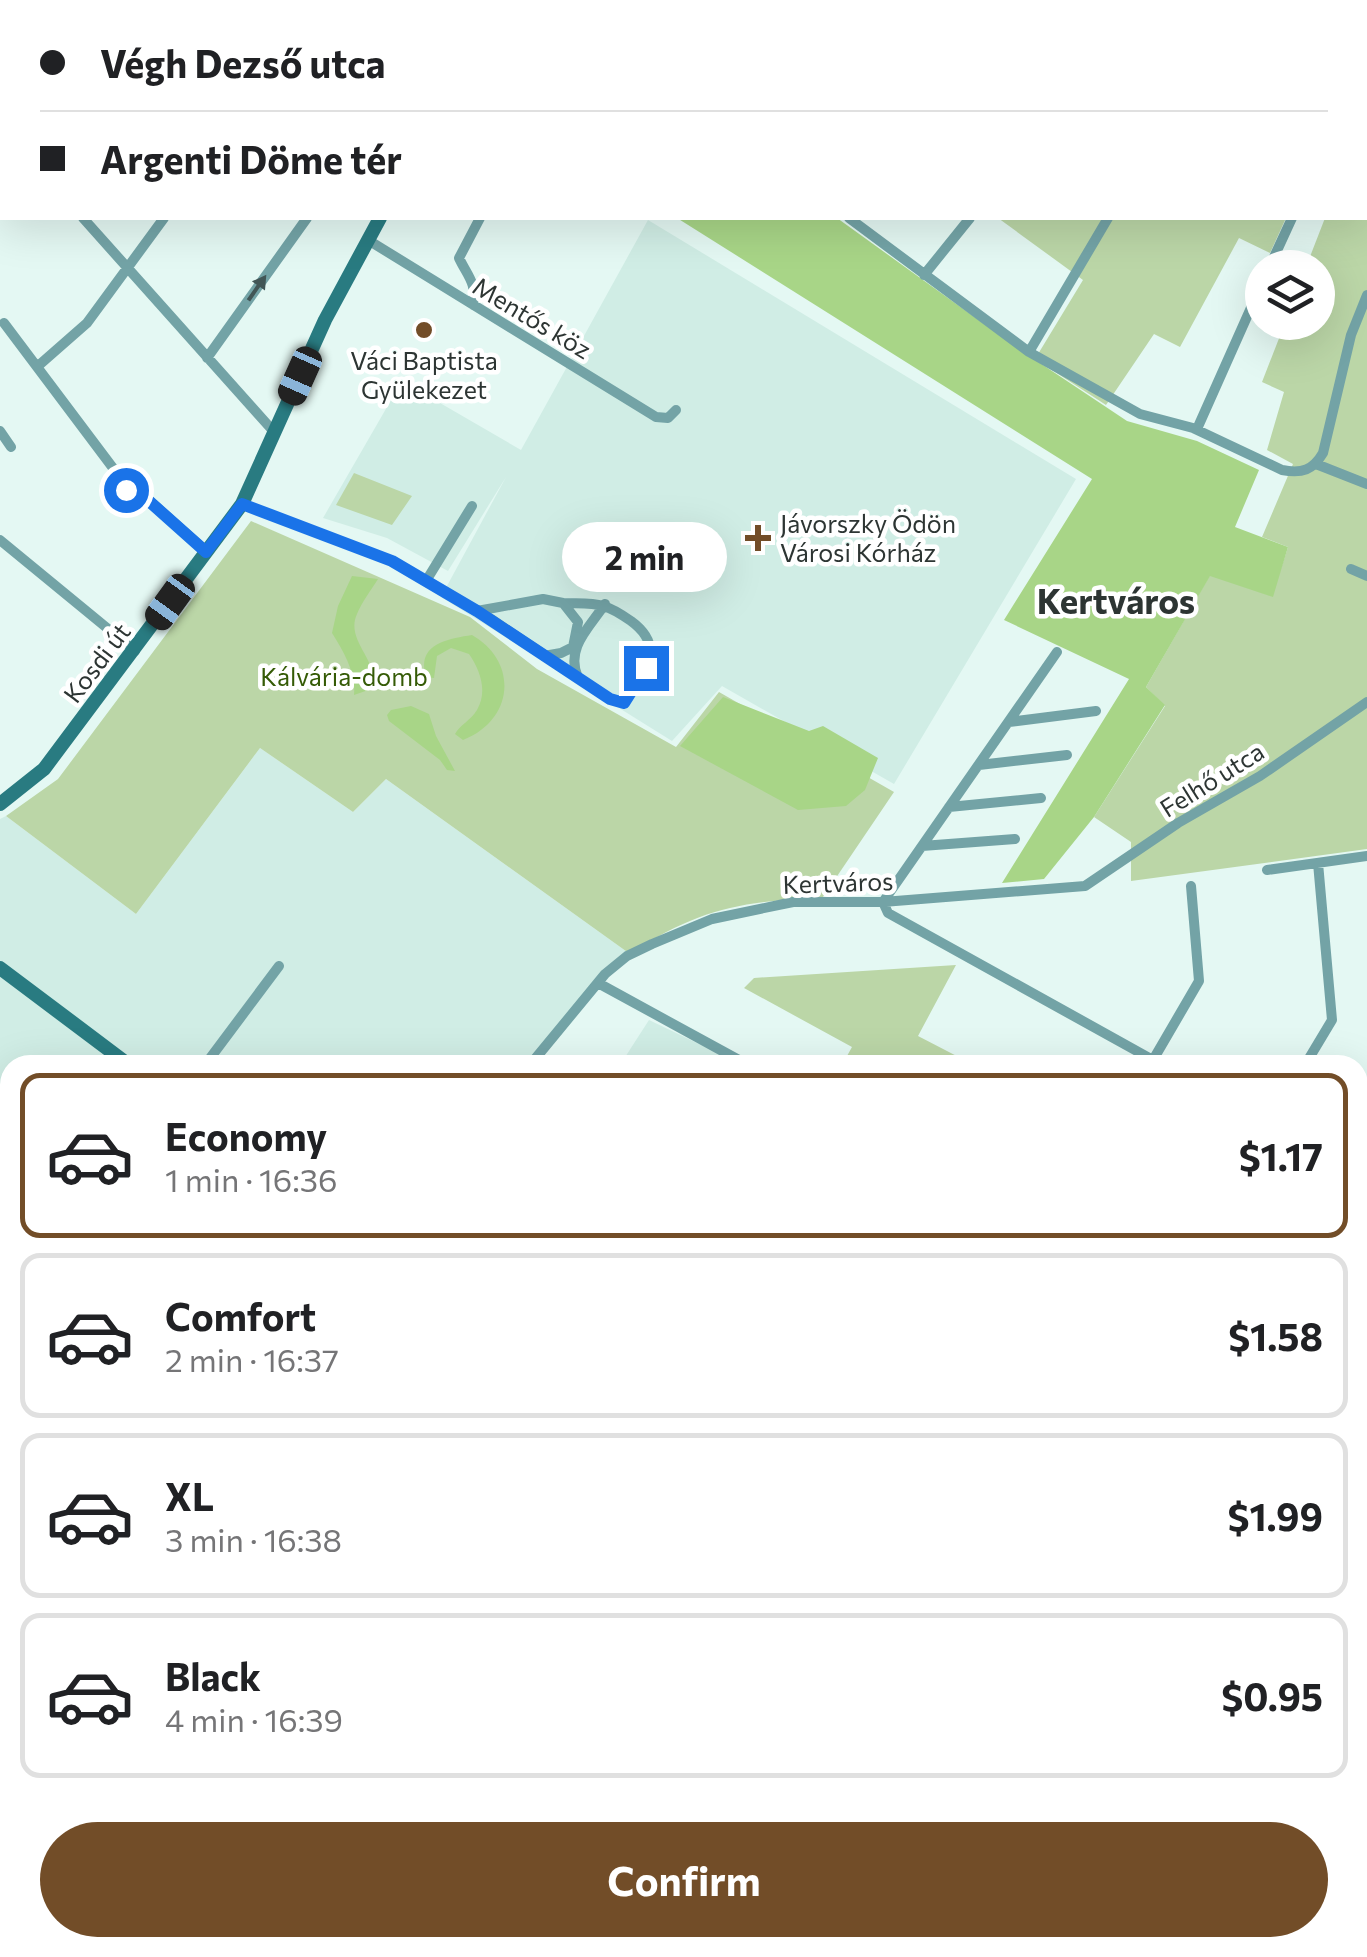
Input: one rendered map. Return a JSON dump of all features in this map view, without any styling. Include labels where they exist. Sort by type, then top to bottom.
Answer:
[{"type":"street","points":[[85,220],[275,433]]},
{"type":"street","points":[[38,366],[87,322],[163,220]]},
{"type":"street","points":[[207,358],[306,220]]},
{"type":"street","name":"Kosdi út","points":[[0,804],[44,769],[242,504],[325,320],[379,220]]},
{"type":"street","points":[[473,305],[474,280],[459,258],[479,220]]},
{"type":"street","points":[[852,220],[1029,352],[1140,414],[1197,429],[1282,470],[1306,470],[1316,464],[1322,453],[1351,335],[1367,295]]},
{"type":"street","points":[[924,275],[968,220]]},
{"type":"street","points":[[1029,352],[1107,220]]},
{"type":"street","points":[[1278,250],[1291,220]]},
{"type":"street","name":"Mentős köz","points":[[368,240],[656,417],[668,418],[676,410]]},
{"type":"street","points":[[1197,429],[1245,321]]},
{"type":"street","points":[[4,323],[116,472]]},
{"type":"street","points":[[0,432],[11,447]]},
{"type":"street","points":[[1316,464],[1367,484]]},
{"type":"street","points":[[126,490],[132,486],[206,552]]},
{"type":"street","points":[[242,504],[376,554],[477,611],[610,699],[624,703],[646,668],[650,642],[645,632],[606,604],[542,599],[477,611]]},
{"type":"street","points":[[426,581],[472,506]]},
{"type":"street","points":[[0,540],[134,651]]},
{"type":"street","points":[[1351,569],[1367,576]]},
{"type":"street","points":[[564,603],[578,622],[574,647],[578,679]]},
{"type":"street","points":[[543,656],[562,654],[574,647],[606,604]]},
{"type":"street","points":[[1058,652],[883,902],[888,913],[1144,1055]]},
{"type":"street","name":"Felhő utca","points":[[1085,886],[1364,705]]},
{"type":"street","points":[[1009,722],[1096,711]]},
{"type":"street","points":[[979,765],[1067,755]]},
{"type":"street","points":[[949,807],[1041,798]]},
{"type":"street","points":[[922,846],[1015,839]]},
{"type":"street","points":[[1267,870],[1367,856]]},
{"type":"street","points":[[1311,1055],[1332,1020],[1318,863]]},
{"type":"street","name":"Kertváros","points":[[538,1055],[598,983],[626,956],[712,919],[794,902],[883,902],[1085,886]]},
{"type":"street","points":[[1162,1055],[1200,981],[1191,886]]},
{"type":"street","points":[[212,1055],[279,966]]},
{"type":"street","points":[[0,968],[115,1055]]},
{"type":"street","points":[[598,983],[730,1055]]},
{"type":"shaded area","name":"Jávorszky Ödön Városi Kórház","points":[[648,220],[1076,479],[894,784],[722,686],[672,741],[441,597],[506,477],[448,571],[387,538],[323,518],[402,381],[521,450]]},
{"type":"shaded area","points":[[260,748],[353,812],[386,779],[630,954],[536,1055],[0,1055],[0,819],[6,816],[136,914]]},
{"type":"shaded area","points":[[649,1020],[722,1055],[626,1055]]},
{"type":"green space","points":[[680,220],[840,220],[1016,347],[1127,421],[1197,441],[1259,470],[1235,527],[1288,547],[1273,597],[1210,576],[1146,687],[1165,705],[1094,817],[1044,879],[1002,883],[1129,679],[1004,620],[1092,479]]},
{"type":"green space","points":[[1001,220],[1285,220],[1271,250],[1239,238],[1180,347],[1154,334],[1106,405],[1035,359],[1083,280]]},
{"type":"green space","points":[[1324,220],[1367,220],[1367,849],[1131,881],[1131,842],[1094,817],[1165,706],[1146,687],[1210,575],[1272,596],[1288,547],[1262,537],[1293,464],[1267,450],[1284,392],[1262,382],[1278,340],[1335,340],[1335,250],[1313,250]]},
{"type":"green space","points":[[354,473],[412,496],[392,525],[336,505]]},
{"type":"green space","name":"Kálvária-domb","points":[[251,521],[470,617],[537,669],[676,747],[719,692],[894,792],[823,897],[722,910],[678,926],[630,954],[386,779],[353,812],[260,748],[136,914],[6,816],[58,779]]},
{"type":"green space","points":[[352,576],[378,579],[354,623],[371,668],[374,688],[354,695],[351,671],[332,633],[338,606]]},
{"type":"green space","points":[[472,635],[498,660],[504,690],[493,719],[463,740],[455,734],[475,714],[482,695],[476,667],[469,654],[451,648],[437,656],[434,678],[426,677],[424,666],[425,657],[436,645]]},
{"type":"green space","points":[[723,697],[809,731],[823,726],[878,758],[865,790],[846,806],[798,810],[680,746]]},
{"type":"green space","points":[[411,706],[429,714],[455,771],[447,770],[440,760],[389,721],[387,715],[391,710]]},
{"type":"green space","points":[[956,965],[918,1036],[955,1055],[848,1055],[852,1047],[744,988],[754,978]]},
{"type":"place","name":"Váci Baptista Gyülekezet","points":[[424,330]]},
{"type":"place","name":"Jávorszky Ödön Városi Kórház","points":[[758,538]]},
{"type":"district","name":"Kertváros","points":[[1116,602]]},
{"type":"route","points":[[126,490],[132,486],[206,552],[242,504],[376,554],[477,611],[610,699],[624,703],[646,668]]}]
